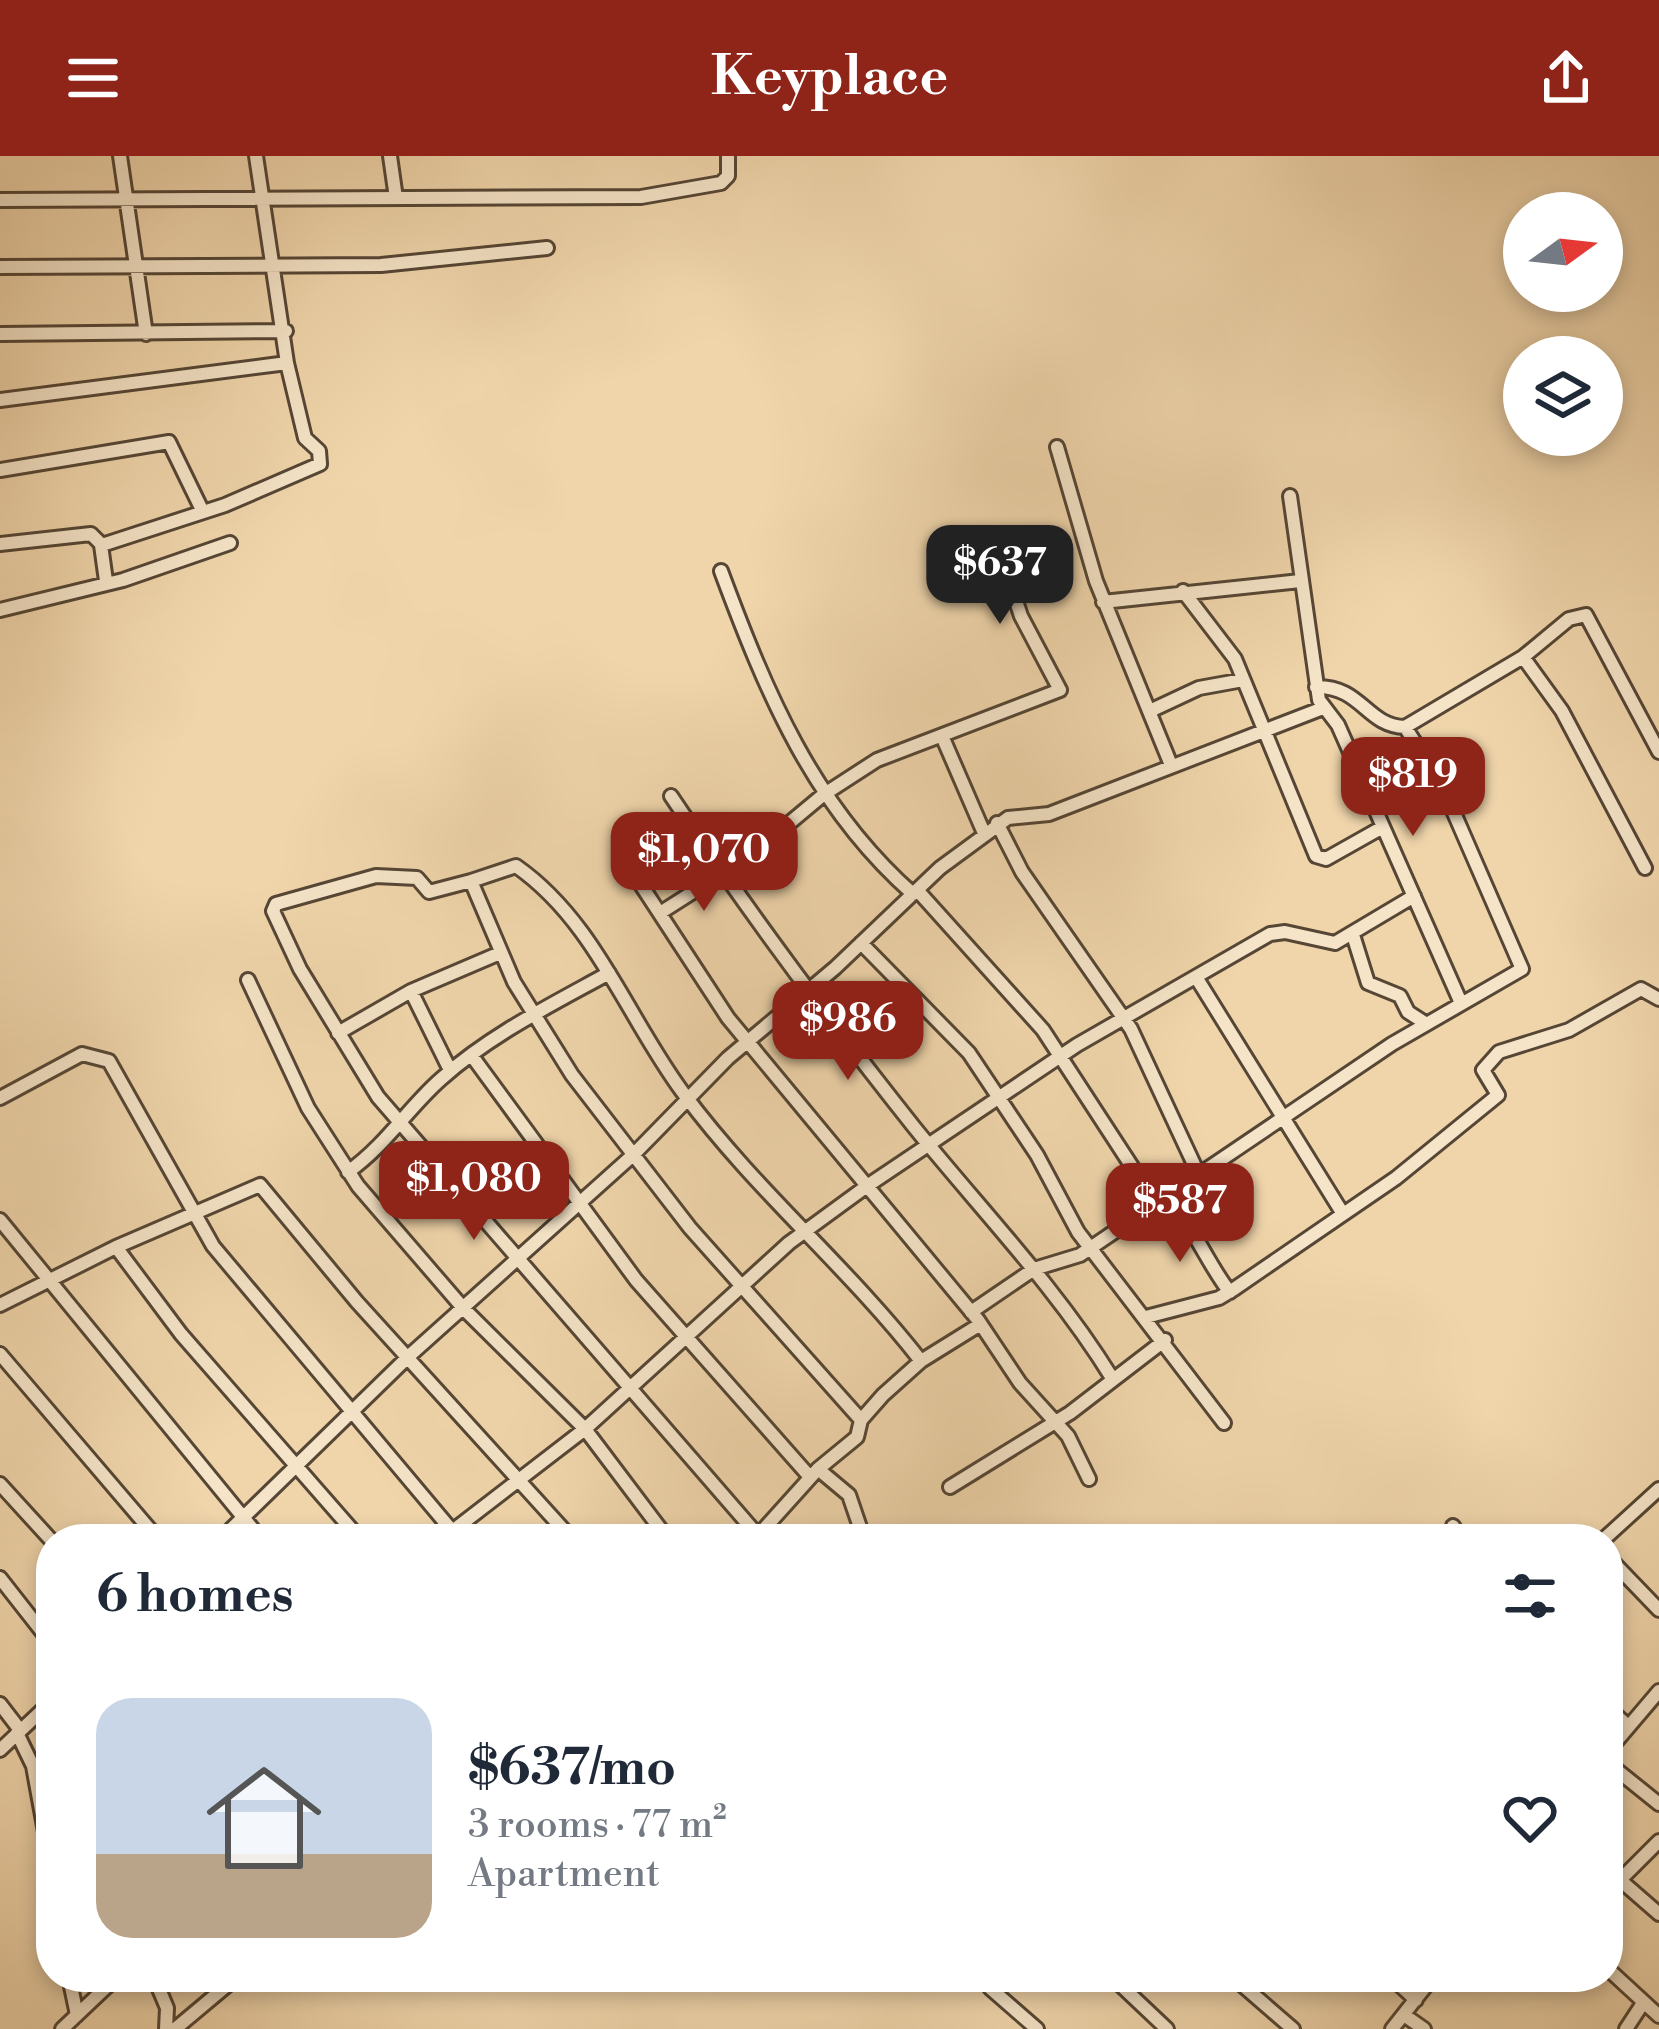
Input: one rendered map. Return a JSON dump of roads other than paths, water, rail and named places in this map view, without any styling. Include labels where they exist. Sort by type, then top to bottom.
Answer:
[{"type":"street","points":[[120,156],[146,334]]},
{"type":"street","points":[[100,545],[203,512],[322,461],[305,437],[287,363],[286,332],[256,156]]},
{"type":"street","points":[[390,156],[396,198]]},
{"type":"street","points":[[0,200],[680,192],[721,183],[728,176],[728,156]]},
{"type":"street","points":[[0,267],[442,262],[548,248]]},
{"type":"street","points":[[0,334],[286,332]]},
{"type":"street","points":[[0,400],[153,385],[287,363]]},
{"type":"street","points":[[0,470],[169,442],[203,512]]},
{"type":"street","points":[[1057,447],[1103,602],[1153,710],[1171,765]]},
{"type":"street","points":[[1290,496],[1316,687],[1323,708],[1337,724],[1461,1003]]},
{"type":"street","points":[[0,544],[91,534],[100,545],[106,581]]},
{"type":"street","points":[[0,610],[230,543]]},
{"type":"street","points":[[660,913],[722,874],[823,795],[877,760],[1060,689],[1031,639],[998,547]]},
{"type":"street","points":[[721,571],[785,729],[823,795],[995,971],[1061,1055],[1159,1199],[1178,1207],[1197,1247],[1230,1292]]},
{"type":"street","points":[[1103,602],[1300,581]]},
{"type":"street","points":[[1183,592],[1225,643],[1320,860],[1382,828]]},
{"type":"street","points":[[1316,687],[1357,696],[1382,723],[1405,728],[1523,657],[1559,625],[1586,615],[1659,752]]},
{"type":"street","points":[[1523,657],[1562,711],[1646,868]]},
{"type":"street","points":[[1153,710],[1199,688],[1243,680]]},
{"type":"street","points":[[237,1524],[409,1356],[633,1155],[747,1042],[983,833],[1019,815],[1049,814],[1323,708]]},
{"type":"street","points":[[770,1524],[814,1473],[857,1437],[861,1420],[922,1361],[1034,1269],[1080,1255],[1425,1023],[1514,976],[1521,966],[1442,783],[1405,728]]},
{"type":"street","points":[[942,736],[983,833]]},
{"type":"street","points":[[671,796],[722,874],[809,990],[929,1145],[1034,1269],[1112,1378]]},
{"type":"street","points":[[997,823],[1022,872],[1122,1018],[1194,1176]]},
{"type":"street","points":[[746,1524],[403,1125],[300,969],[273,906],[376,876],[399,881],[417,878],[433,892],[520,868],[568,911],[688,1100],[757,1186],[797,1228],[808,1232],[922,1361]]},
{"type":"street","points":[[632,871],[747,1042],[975,1318],[1055,1421],[1089,1479]]},
{"type":"street","points":[[471,881],[500,953],[572,1075],[742,1286],[861,1420]]},
{"type":"street","points":[[466,1524],[585,1429],[808,1232],[998,1095],[1270,934],[1285,932],[1324,944],[1353,935],[1414,896]]},
{"type":"street","points":[[1353,935],[1368,983],[1400,996],[1408,1012],[1425,1023]]},
{"type":"street","points":[[861,944],[935,1014],[998,1095],[1070,1220],[1224,1423]]},
{"type":"street","points":[[338,1033],[411,991],[500,953]]},
{"type":"street","points":[[348,1172],[403,1125],[450,1070],[536,1013],[609,973]]},
{"type":"street","points":[[1196,977],[1281,1121],[1343,1214]]},
{"type":"street","points":[[248,980],[308,1108],[348,1172],[464,1309],[585,1429],[657,1524]]},
{"type":"street","points":[[1146,1317],[1230,1292],[1343,1214],[1498,1095],[1483,1070],[1499,1052],[1569,1030],[1641,989],[1659,999]]},
{"type":"street","points":[[411,991],[450,1070]]},
{"type":"street","points":[[0,1098],[82,1054],[100,1055],[116,1071],[193,1217],[441,1524]]},
{"type":"street","points":[[472,1056],[580,1204],[686,1336],[814,1473],[849,1495],[858,1524]]},
{"type":"street","points":[[1178,1207],[1194,1176]]},
{"type":"street","points":[[0,1305],[116,1247],[260,1185],[559,1524]]},
{"type":"street","points":[[0,1220],[248,1524]]},
{"type":"street","points":[[116,1247],[181,1334],[347,1524]]},
{"type":"street","points":[[950,1487],[1055,1421],[1165,1340]]},
{"type":"street","points":[[0,1354],[145,1524]]},
{"type":"street","points":[[0,1484],[36,1524]]},
{"type":"street","points":[[1620,1524],[1659,1489]]},
{"type":"street","points":[[1623,1573],[1659,1610]]},
{"type":"street","points":[[0,1578],[36,1624]]},
{"type":"street","points":[[1623,1732],[1659,1691]]},
{"type":"street","points":[[0,1704],[18,1732],[36,1782]]},
{"type":"street","points":[[0,1750],[36,1716]]},
{"type":"street","points":[[1623,1722],[1628,1726]]},
{"type":"street","points":[[1623,1775],[1659,1804]]},
{"type":"street","points":[[1623,1877],[1659,1841]]},
{"type":"street","points":[[1623,1883],[1659,1914]]},
{"type":"street","points":[[1623,1984],[1659,2016]]},
{"type":"street","points":[[72,1992],[76,2014]]},
{"type":"street","points":[[62,2029],[100,1992]]},
{"type":"street","points":[[160,1992],[172,2025],[217,1992]]},
{"type":"street","points":[[995,1992],[1037,2029]]},
{"type":"street","points":[[1128,1992],[1167,2029]]},
{"type":"street","points":[[1250,1992],[1292,2029]]},
{"type":"street","points":[[1407,1992],[1416,2000]]},
{"type":"street","points":[[1392,2029],[1422,1992]]},
{"type":"street","points":[[1626,2029],[1643,2003]]},
{"type":"street","points":[[1404,2015],[1424,2029]]}]
